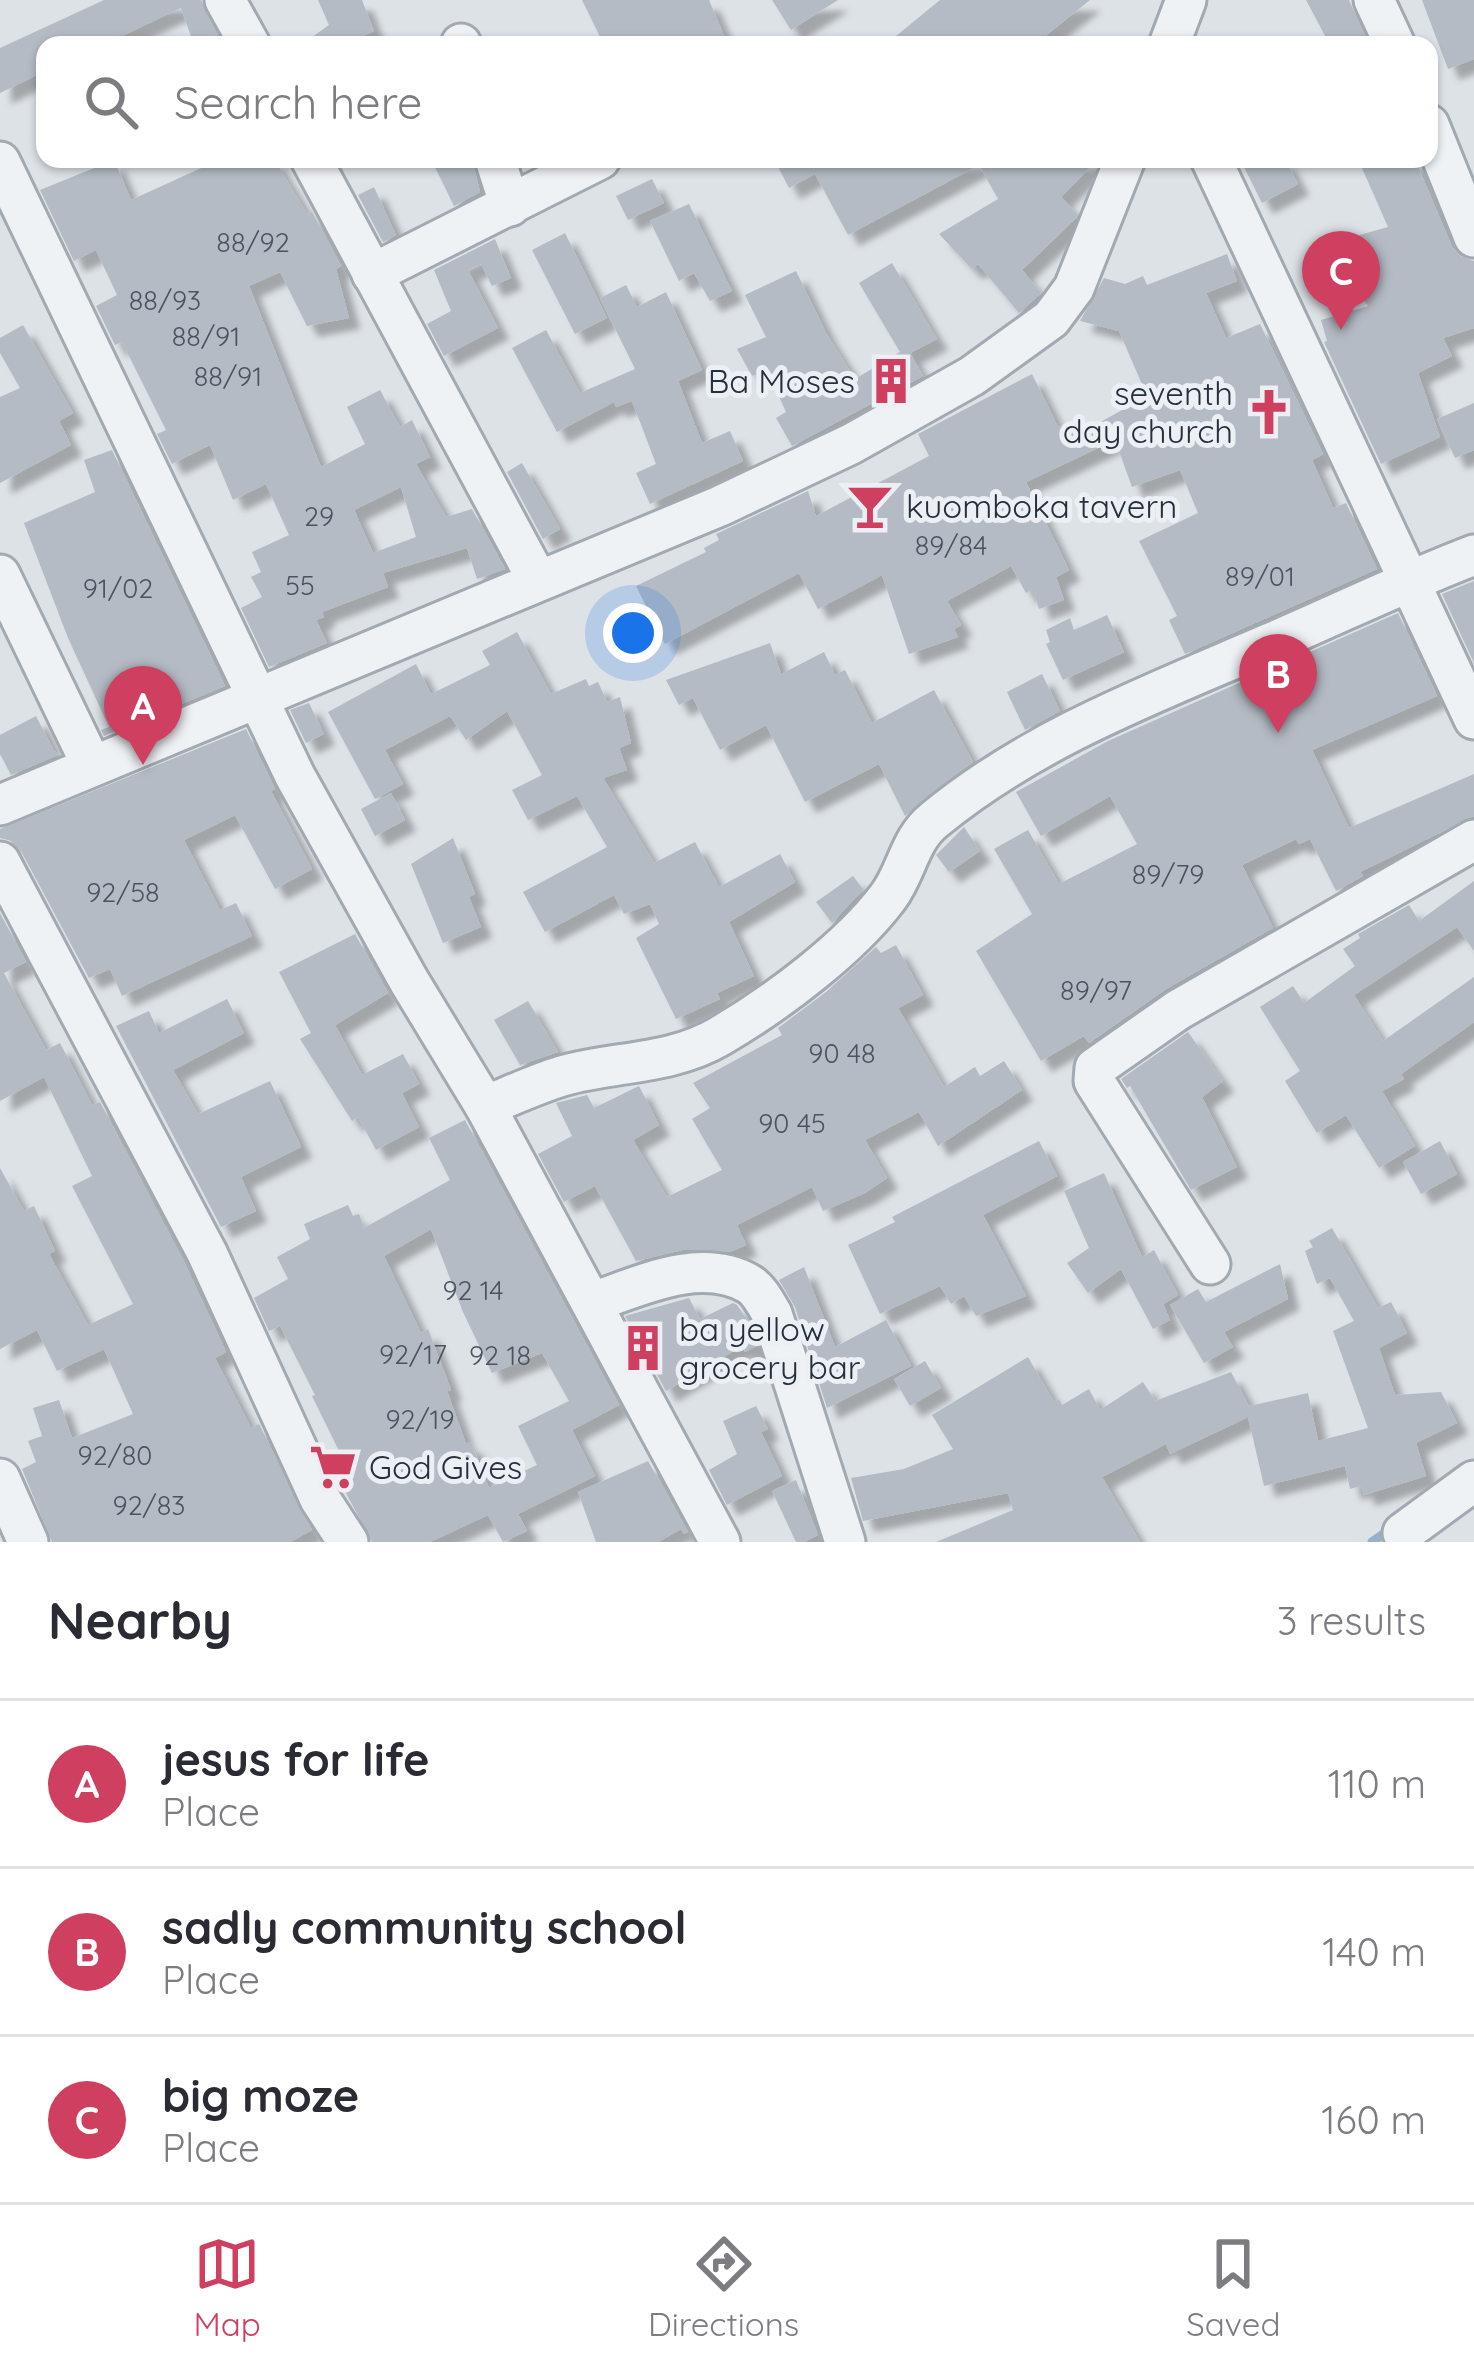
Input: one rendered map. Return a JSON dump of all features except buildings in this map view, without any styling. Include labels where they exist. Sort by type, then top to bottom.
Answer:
[{"type":"street","points":[[225,0],[245,36]]},
{"type":"street","points":[[1172,36],[1186,0]]},
{"type":"street","points":[[1374,0],[1391,36]]},
{"type":"street","points":[[1438,147],[1474,237]]},
{"type":"street","points":[[0,162],[134,446],[332,845],[485,1106],[720,1542]]},
{"type":"street","points":[[316,168],[538,581]]},
{"type":"street","points":[[498,168],[510,206]]},
{"type":"street","points":[[372,274],[583,168]]},
{"type":"street","points":[[0,806],[720,506],[851,444],[1021,344],[1051,319],[1074,288],[1121,168]]},
{"type":"street","points":[[1215,168],[1474,719]]},
{"type":"street","points":[[485,1106],[563,1076],[667,1057],[716,1039],[765,1007],[860,927],[889,897],[912,846],[930,823],[962,800],[1108,713],[1474,555]]},
{"type":"street","points":[[0,575],[92,766]]},
{"type":"street","points":[[1210,1264],[1094,1081],[1095,1068],[1178,1010],[1474,840]]},
{"type":"street","points":[[0,862],[207,1253],[320,1499],[348,1542]]},
{"type":"street","points":[[593,1302],[692,1272],[722,1274],[754,1286],[772,1314],[845,1542]]},
{"type":"street","points":[[0,1480],[28,1542]]},
{"type":"street","points":[[1403,1533],[1474,1481]]},
{"type":"waterway","points":[[1372,1542],[1392,1528]]},
{"type":"place","name":"big moze","points":[[1341,330]]},
{"type":"place","name":"Ba Moses","points":[[891,381]]},
{"type":"place","name":"seventh day church","points":[[1269,412]]},
{"type":"place","name":"kuomboka tavern","points":[[870,506]]},
{"type":"place","name":"sadly community school","points":[[1278,733]]},
{"type":"place","name":"jesus for life","points":[[143,765]]},
{"type":"place","name":"ba yellow grocery bar","points":[[643,1348]]},
{"type":"place","name":"God Gives","points":[[333,1467]]}]
